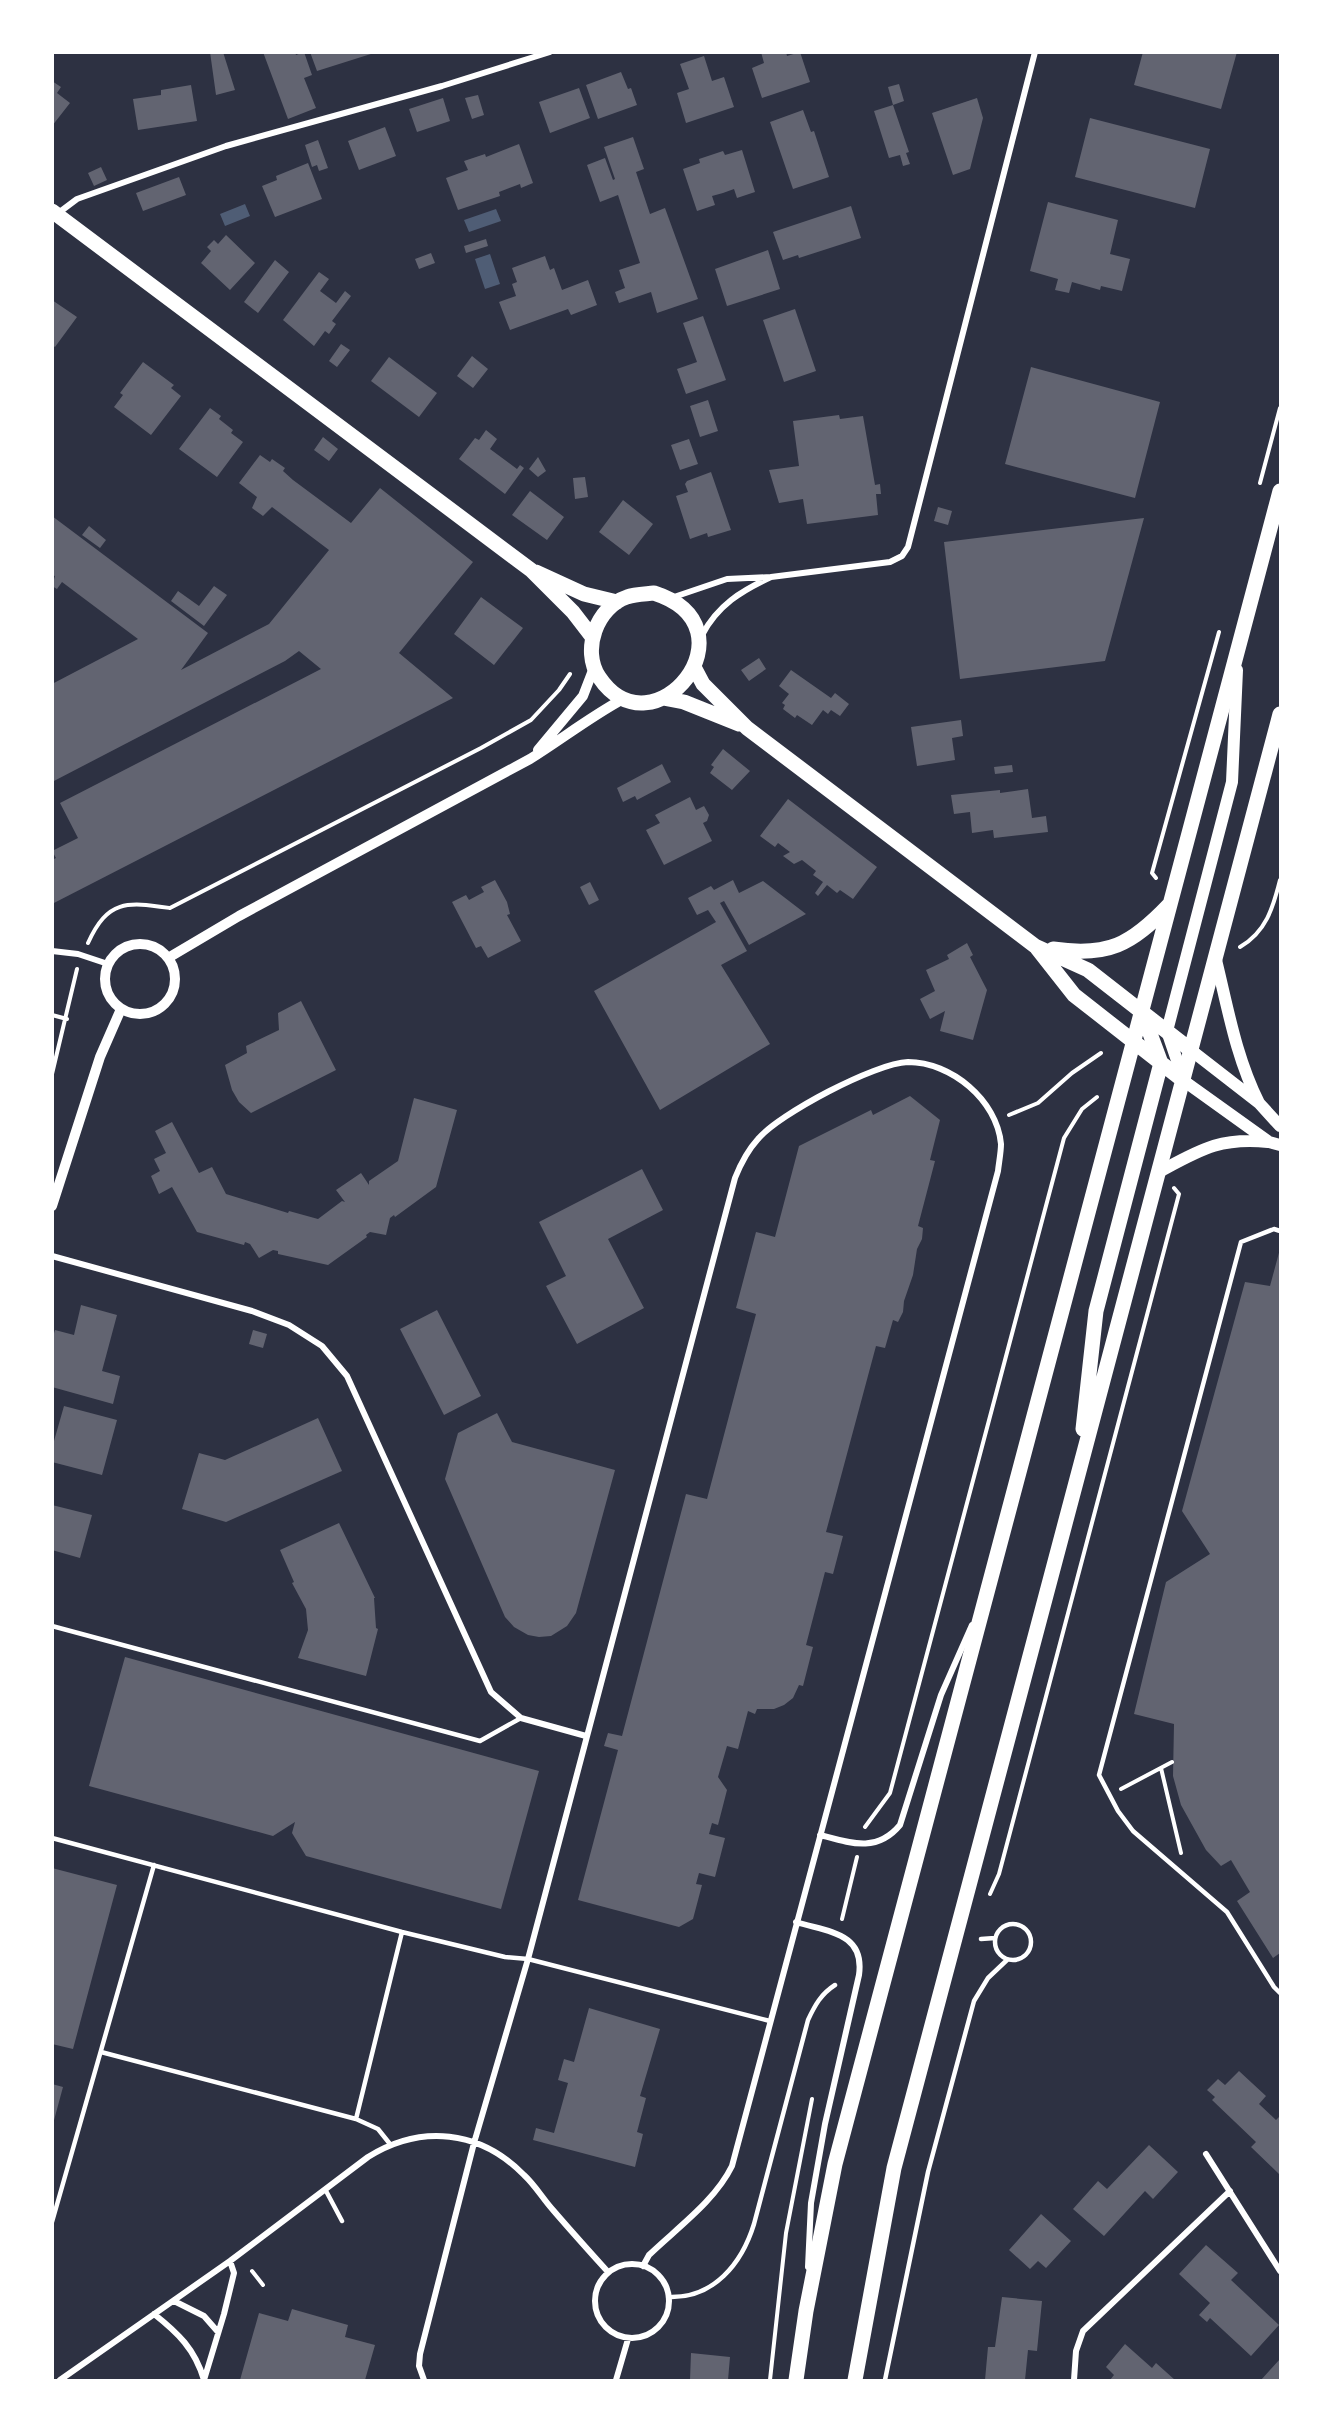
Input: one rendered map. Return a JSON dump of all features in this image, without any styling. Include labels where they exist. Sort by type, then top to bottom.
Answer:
[{"type":"main road","points":[[54,214],[531,570],[573,612],[593,638]]},
{"type":"main road","points":[[796,2380],[806,2311],[835,2164],[985,1594],[1281,491]]},
{"type":"main road","points":[[531,570],[584,594],[617,602]]},
{"type":"main road","points":[[654,593],[670,598],[694,622],[701,639],[700,651],[694,667],[683,684],[670,696],[654,702],[638,703],[623,699],[607,687],[597,675],[592,658],[593,638],[599,621],[610,606],[627,597],[654,593]]},
{"type":"main road","points":[[1184,1081],[1167,1031],[1232,782],[1238,651]]},
{"type":"main road","points":[[694,667],[703,684],[747,728],[1035,946],[1088,970],[1259,1103],[1281,1126]]},
{"type":"main road","points":[[663,698],[684,702],[747,728]]},
{"type":"main road","points":[[855,2380],[894,2168],[1281,714]]},
{"type":"main road","points":[[1035,946],[1078,952],[1103,951],[1148,927],[1171,904]]},
{"type":"main road","points":[[1035,946],[1074,995],[1184,1081],[1275,1144]]},
{"type":"main road","points":[[1216,960],[1234,1041],[1246,1077],[1259,1103]]},
{"type":"main road","points":[[1076,1482],[1096,1311],[1161,1063],[1142,1011]]},
{"type":"main road","points":[[1159,1172],[1215,1144],[1242,1139],[1275,1144]]},
{"type":"street","points":[[54,214],[77,199],[226,146],[442,86],[550,52]]},
{"type":"street","points":[[670,598],[727,579],[771,577],[890,562],[902,556],[908,547],[1035,52]]},
{"type":"street","points":[[701,639],[709,622],[728,601],[743,590],[771,577]]},
{"type":"street","points":[[530,759],[583,696],[595,665]]},
{"type":"street","points":[[168,958],[239,916],[530,759],[560,741],[593,715],[623,699]]},
{"type":"street","points":[[144,945],[157,949],[168,958],[175,981],[166,1003],[156,1011],[132,1014],[121,1009],[110,997],[105,981],[108,964],[117,953],[130,946],[144,945]]},
{"type":"street","points":[[52,951],[83,956],[108,964]]},
{"type":"street","points":[[52,1206],[100,1058],[121,1009]]},
{"type":"street","points":[[424,2380],[419,2366],[420,2354],[474,2143],[528,1959],[721,1227],[744,1156],[759,1137],[781,1118],[875,1069],[908,1062],[935,1068],[954,1076],[974,1090],[987,1106],[995,1121],[1000,1144],[998,1171],[732,2166],[725,2180],[649,2255],[643,2266]]},
{"type":"street","points":[[52,1256],[252,1311],[289,1325],[322,1346],[347,1376],[491,1692],[521,1718],[586,1736]]},
{"type":"street","points":[[820,1835],[859,1845],[880,1842],[900,1825],[941,1695],[985,1594]]},
{"type":"street","points":[[796,1922],[838,1935],[853,1943],[860,1955],[861,1966],[825,2124],[811,2203],[806,2311]]},
{"type":"street","points":[[60,2380],[230,2261],[390,2144],[416,2137],[444,2136],[474,2143],[502,2156],[525,2175],[608,2272]]},
{"type":"street","points":[[1206,2154],[1281,2271]]},
{"type":"street","points":[[1074,2380],[1076,2351],[1083,2331],[1230,2191]]},
{"type":"street","points":[[204,2380],[234,2273],[230,2261]]},
{"type":"street","points":[[619,2266],[643,2266],[660,2278],[669,2297],[668,2308],[658,2328],[639,2338],[628,2339],[616,2336],[598,2318],[595,2306],[595,2294],[600,2282],[608,2272],[619,2266]]},
{"type":"street","points":[[174,2301],[204,2316],[215,2326],[218,2333]]},
{"type":"street","points":[[154,2314],[189,2345],[196,2356],[204,2380]]},
{"type":"street","points":[[616,2380],[628,2339]]},
{"type":"lane","points":[[1266,768],[1281,742]]},
{"type":"lane","points":[[1281,1230],[1274,1229],[1241,1242],[1099,1775],[1118,1811],[1134,1831],[1227,1912],[1274,1987],[1281,1992]]},
{"type":"lane","points":[[55,1626],[480,1741],[521,1718]]},
{"type":"lane","points":[[52,1838],[402,1932],[505,1957],[528,1959],[770,2021]]},
{"type":"lane","points":[[52,2222],[154,1865]]},
{"type":"lane","points":[[1013,1924],[1022,1926],[1028,1933],[1031,1943],[1028,1953],[1019,1960],[1007,1960],[995,1949],[995,1938],[1001,1928],[1013,1924]]},
{"type":"lane","points":[[356,2119],[402,1932]]},
{"type":"lane","points":[[981,1939],[995,1938]]},
{"type":"lane","points":[[885,2380],[928,2172],[974,2001],[988,1978],[1007,1960]]},
{"type":"lane","points":[[669,2297],[680,2298],[705,2290],[725,2276],[742,2254],[754,2223],[808,2020],[814,2005],[824,1992],[835,1985]]},
{"type":"lane","points":[[101,2052],[356,2119],[378,2129],[390,2144]]},
{"type":"lane","points":[[325,2190],[342,2221]]},
{"type":"path","points":[[52,1074],[67,1019],[71,988],[83,956],[105,913],[120,906],[141,904],[170,908],[481,748],[531,720],[559,690],[571,673]]},
{"type":"path","points":[[1216,960],[1251,941],[1266,924],[1281,880]]},
{"type":"path","points":[[52,1015],[67,1019]]},
{"type":"path","points":[[995,1121],[1038,1103],[1050,1095],[1072,1073],[1101,1053]]},
{"type":"path","points":[[838,1935],[863,1830],[890,1793],[1064,1138],[1082,1109],[1126,1075]]},
{"type":"path","points":[[1104,1479],[1179,1194]]},
{"type":"path","points":[[1110,1794],[1172,1762]]},
{"type":"path","points":[[1161,1768],[1181,1853],[1171,1865]]},
{"type":"path","points":[[770,2380],[786,2232],[814,2090]]},
{"type":"path","points":[[252,2271],[263,2285]]},
{"type":"water","points":[[245,204],[250,216],[225,226],[220,214]]},
{"type":"water","points":[[496,209],[501,221],[469,232],[464,220]]},
{"type":"water","points":[[490,254],[500,284],[485,289],[475,259]]},
{"type":"building","points":[[210,52],[223,52],[235,90],[216,95]]},
{"type":"building","points":[[263,52],[295,52],[296,55],[304,52],[312,75],[304,78],[316,108],[288,119]]},
{"type":"building","points":[[310,52],[374,52],[374,53],[317,71]]},
{"type":"building","points":[[761,52],[786,52],[787,56],[800,52],[810,82],[762,98],[752,68],[764,63]]},
{"type":"building","points":[[1143,52],[1237,52],[1221,109],[1134,85]]},
{"type":"building","points":[[704,56],[712,81],[724,77],[734,107],[686,123],[677,93],[689,89],[680,64]]},
{"type":"building","points":[[621,72],[628,89],[631,88],[637,105],[598,119],[586,85]]},
{"type":"building","points":[[52,81],[61,87],[57,93],[70,103],[52,126]]},
{"type":"building","points":[[899,84],[904,101],[893,105],[888,87]]},
{"type":"building","points":[[191,85],[197,121],[138,130],[133,99],[161,95],[161,90]]},
{"type":"building","points":[[579,88],[590,118],[550,133],[539,102]]},
{"type":"building","points":[[478,95],[484,115],[472,119],[465,98]]},
{"type":"building","points":[[443,98],[450,121],[417,132],[409,109]]},
{"type":"building","points":[[977,98],[983,118],[970,169],[953,175],[932,113]]},
{"type":"building","points":[[893,105],[909,152],[906,153],[910,164],[903,166],[900,155],[889,158],[874,111]]},
{"type":"building","points":[[803,110],[811,132],[814,131],[829,177],[793,189],[770,122]]},
{"type":"building","points":[[1090,118],[1210,149],[1195,208],[1075,177]]},
{"type":"building","points":[[385,127],[396,156],[359,170],[348,141]]},
{"type":"building","points":[[633,137],[644,169],[636,172],[650,214],[665,208],[698,299],[657,313],[651,292],[619,303],[615,292],[625,288],[619,270],[640,263],[618,195],[600,202],[587,165],[605,158],[613,180],[615,179],[604,147]]},
{"type":"building","points":[[318,140],[328,168],[319,171],[317,165],[312,167],[305,145]]},
{"type":"building","points":[[519,144],[533,183],[521,188],[520,184],[499,192],[500,196],[458,210],[446,178],[468,170],[464,161],[485,154],[486,157]]},
{"type":"building","points":[[742,150],[755,192],[737,198],[734,189],[712,196],[715,205],[697,211],[683,169],[700,163],[699,159],[723,151],[725,155]]},
{"type":"building","points":[[308,163],[322,199],[275,217],[262,186],[277,180],[276,176]]},
{"type":"building","points":[[101,167],[107,180],[94,186],[88,173]]},
{"type":"building","points":[[179,177],[186,195],[143,211],[136,193]]},
{"type":"building","points":[[1048,202],[1118,220],[1110,254],[1130,259],[1122,291],[1101,286],[1100,290],[1072,282],[1069,293],[1055,290],[1058,279],[1030,271]]},
{"type":"building","points":[[851,206],[861,238],[799,258],[798,255],[783,260],[773,232]]},
{"type":"building","points":[[226,235],[255,263],[230,290],[201,263],[211,251],[207,247],[214,240],[218,244]]},
{"type":"building","points":[[486,239],[488,246],[466,253],[464,246]]},
{"type":"building","points":[[768,250],[780,289],[727,306],[715,269]]},
{"type":"building","points":[[431,253],[435,263],[419,269],[415,259]]},
{"type":"building","points":[[545,256],[550,270],[554,268],[562,290],[588,280],[597,305],[571,315],[568,309],[510,330],[499,302],[516,296],[512,284],[517,282],[512,268]]},
{"type":"building","points":[[275,260],[289,272],[258,313],[244,302]]},
{"type":"building","points":[[319,272],[329,279],[320,291],[336,303],[345,291],[351,296],[332,321],[336,324],[329,334],[325,331],[314,346],[283,320]]},
{"type":"building","points":[[52,300],[77,317],[55,347],[52,345]]},
{"type":"building","points":[[795,309],[816,371],[784,382],[763,320]]},
{"type":"building","points":[[703,316],[726,380],[686,394],[677,369],[697,362],[683,323]]},
{"type":"building","points":[[341,344],[350,350],[337,367],[329,361]]},
{"type":"building","points":[[472,356],[488,369],[473,388],[457,376]]},
{"type":"building","points":[[389,357],[437,393],[419,417],[371,381]]},
{"type":"building","points":[[143,362],[174,385],[171,388],[181,396],[151,435],[114,407],[123,395],[120,393]]},
{"type":"building","points":[[1031,367],[1160,402],[1135,498],[1005,464]]},
{"type":"building","points":[[708,400],[718,431],[700,437],[690,406]]},
{"type":"building","points":[[210,408],[221,416],[219,419],[233,430],[231,433],[243,442],[217,477],[179,449]]},
{"type":"building","points":[[839,415],[840,419],[863,416],[875,485],[880,484],[881,494],[876,494],[878,515],[807,524],[803,499],[779,503],[769,470],[799,466],[793,421]]},
{"type":"building","points":[[486,430],[497,439],[490,449],[517,469],[520,465],[524,468],[505,494],[459,459],[475,438],[479,440]]},
{"type":"building","points":[[323,437],[338,449],[329,461],[314,450]]},
{"type":"building","points":[[689,439],[698,464],[680,470],[671,445]]},
{"type":"building","points":[[260,455],[270,462],[272,459],[285,468],[283,471],[293,480],[351,523],[380,488],[473,562],[399,653],[453,698],[52,904],[52,860],[56,858],[52,851],[78,838],[60,803],[321,669],[299,651],[285,661],[52,782],[52,684],[138,639],[62,582],[57,589],[52,586],[55,576],[52,575],[52,516],[208,633],[181,670],[269,624],[329,550],[272,507],[263,516],[252,508],[257,497],[239,483]]},
{"type":"building","points":[[538,457],[546,471],[538,477],[529,469]]},
{"type":"building","points":[[711,472],[731,530],[708,537],[707,533],[690,539],[676,496],[688,492],[685,484],[687,481]]},
{"type":"building","points":[[585,477],[588,497],[575,499],[573,478]]},
{"type":"building","points":[[530,491],[564,517],[547,540],[512,515]]},
{"type":"building","points":[[623,500],[653,524],[629,555],[599,532]]},
{"type":"building","points":[[938,507],[952,511],[948,525],[934,521]]},
{"type":"building","points":[[1144,518],[1105,661],[960,679],[944,542]]},
{"type":"building","points":[[89,526],[106,540],[100,548],[82,535]]},
{"type":"building","points":[[214,586],[227,595],[204,626],[171,601],[178,591],[199,606]]},
{"type":"building","points":[[481,597],[523,628],[494,665],[454,634]]},
{"type":"building","points":[[759,658],[766,669],[749,681],[741,670]]},
{"type":"building","points":[[791,670],[831,698],[835,693],[849,704],[840,716],[831,710],[828,714],[823,710],[812,725],[797,715],[795,718],[783,709],[785,705],[782,703],[789,694],[779,686]]},
{"type":"building","points":[[961,720],[963,736],[952,738],[955,760],[917,766],[911,727]]},
{"type":"building","points":[[723,749],[750,771],[732,790],[710,773],[714,767],[711,765]]},
{"type":"building","points":[[662,764],[671,782],[637,800],[635,796],[623,802],[617,788]]},
{"type":"building","points":[[1012,765],[1013,772],[995,774],[994,767]]},
{"type":"building","points":[[1028,789],[1032,818],[1046,816],[1048,832],[994,838],[993,830],[972,833],[970,812],[954,814],[951,795],[1000,790],[1000,793]]},
{"type":"building","points":[[690,797],[696,810],[704,806],[709,815],[707,821],[703,823],[712,841],[664,865],[646,830],[660,823],[655,815]]},
{"type":"building","points":[[788,799],[877,867],[853,899],[840,890],[837,893],[827,885],[818,896],[815,893],[823,882],[813,875],[816,871],[802,860],[794,864],[783,856],[790,852],[778,843],[775,847],[760,836]]},
{"type":"building","points":[[495,880],[507,902],[510,914],[507,915],[521,941],[488,958],[481,946],[476,948],[452,902],[466,895],[469,900],[484,892],[481,887]]},
{"type":"building","points":[[733,880],[739,893],[763,881],[806,914],[749,945],[724,901],[720,903],[747,951],[721,965],[770,1044],[660,1110],[594,991],[716,922],[708,910],[697,915],[688,898],[711,886],[714,890]]},
{"type":"building","points":[[590,882],[599,900],[589,905],[580,887]]},
{"type":"building","points":[[967,943],[973,955],[970,957],[987,990],[973,1040],[940,1031],[945,1011],[930,1019],[920,999],[935,991],[926,970],[949,959],[947,955]]},
{"type":"building","points":[[301,1001],[336,1070],[251,1113],[239,1102],[232,1090],[225,1065],[247,1053],[246,1046],[279,1030],[278,1013]]},
{"type":"building","points":[[910,1096],[940,1120],[930,1160],[935,1161],[918,1226],[923,1228],[922,1239],[917,1249],[903,1312],[898,1322],[893,1320],[885,1348],[876,1346],[826,1532],[843,1536],[833,1574],[825,1572],[806,1645],[813,1647],[803,1686],[799,1685],[793,1698],[784,1705],[774,1709],[757,1709],[755,1714],[748,1711],[738,1749],[727,1746],[718,1777],[727,1790],[718,1825],[712,1823],[709,1834],[725,1838],[715,1877],[699,1873],[696,1884],[702,1885],[693,1919],[679,1927],[578,1900],[618,1750],[604,1746],[608,1733],[622,1736],[686,1494],[707,1499],[756,1314],[736,1308],[756,1232],[775,1237],[799,1146],[871,1110],[873,1115]]},
{"type":"building","points":[[414,1098],[457,1110],[436,1187],[395,1217],[394,1215],[390,1218],[386,1235],[370,1232],[366,1235],[367,1237],[328,1265],[278,1254],[278,1251],[273,1250],[259,1258],[250,1244],[245,1242],[244,1245],[197,1232],[172,1187],[159,1194],[151,1176],[160,1171],[154,1159],[166,1153],[155,1131],[172,1122],[199,1173],[212,1167],[226,1194],[288,1213],[289,1211],[318,1219],[342,1201],[345,1202],[336,1190],[361,1173],[369,1185],[369,1181],[398,1161]]},
{"type":"building","points":[[642,1169],[663,1210],[608,1239],[644,1308],[577,1344],[546,1286],[566,1276],[539,1222]]},
{"type":"building","points":[[1280,1249],[1280,1953],[1273,1958],[1237,1901],[1250,1892],[1231,1860],[1221,1866],[1206,1850],[1181,1805],[1173,1776],[1174,1724],[1134,1714],[1166,1582],[1210,1554],[1182,1511],[1245,1282],[1270,1286]]},
{"type":"building","points":[[81,1305],[117,1315],[102,1371],[120,1376],[113,1404],[52,1387],[52,1340],[55,1330],[74,1335]]},
{"type":"building","points":[[437,1310],[481,1396],[444,1415],[400,1329]]},
{"type":"building","points":[[253,1330],[267,1334],[263,1348],[249,1344]]},
{"type":"building","points":[[64,1406],[117,1420],[102,1475],[52,1462],[52,1448]]},
{"type":"building","points":[[497,1413],[512,1442],[615,1470],[576,1613],[567,1626],[551,1636],[528,1635],[514,1627],[505,1617],[445,1479],[458,1433]]},
{"type":"building","points":[[318,1418],[342,1471],[226,1522],[182,1509],[199,1453],[225,1460]]},
{"type":"building","points":[[52,1505],[92,1515],[80,1558],[52,1550]]},
{"type":"building","points":[[339,1523],[375,1598],[376,1628],[378,1629],[366,1676],[298,1658],[308,1630],[306,1609],[292,1583],[294,1582],[280,1550]]},
{"type":"building","points":[[125,1657],[539,1771],[501,1909],[306,1856],[292,1833],[295,1822],[273,1836],[89,1786]]},
{"type":"building","points":[[52,1868],[117,1885],[73,2049],[52,2044]]},
{"type":"building","points":[[589,2008],[660,2029],[640,2096],[646,2098],[637,2132],[643,2134],[635,2167],[533,2140],[536,2128],[554,2133],[568,2083],[558,2080],[564,2059],[574,2062]]},
{"type":"building","points":[[1239,2071],[1266,2096],[1259,2104],[1276,2120],[1280,2116],[1279,2174],[1251,2147],[1256,2142],[1212,2100],[1215,2097],[1207,2090],[1218,2079],[1225,2085]]},
{"type":"building","points":[[52,2084],[63,2087],[53,2124],[52,2124]]},
{"type":"building","points":[[1149,2145],[1178,2172],[1153,2199],[1145,2191],[1104,2236],[1073,2209],[1098,2181],[1107,2189]]},
{"type":"building","points":[[1041,2214],[1071,2241],[1046,2268],[1038,2261],[1030,2269],[1009,2250]]},
{"type":"building","points":[[1206,2245],[1238,2273],[1231,2280],[1279,2325],[1251,2356],[1210,2318],[1207,2322],[1199,2315],[1210,2303],[1179,2274]]},
{"type":"building","points":[[1002,2297],[1042,2301],[1037,2351],[1028,2350],[1025,2380],[985,2380],[988,2347],[995,2347]]},
{"type":"building","points":[[292,2309],[348,2325],[345,2337],[375,2345],[365,2380],[240,2380],[259,2313],[288,2321]]},
{"type":"building","points":[[1125,2344],[1152,2368],[1156,2363],[1175,2380],[1110,2380],[1114,2375],[1106,2367]]},
{"type":"building","points":[[691,2353],[730,2357],[728,2380],[690,2380]]},
{"type":"building","points":[[1280,2359],[1280,2380],[1261,2380]]}]
